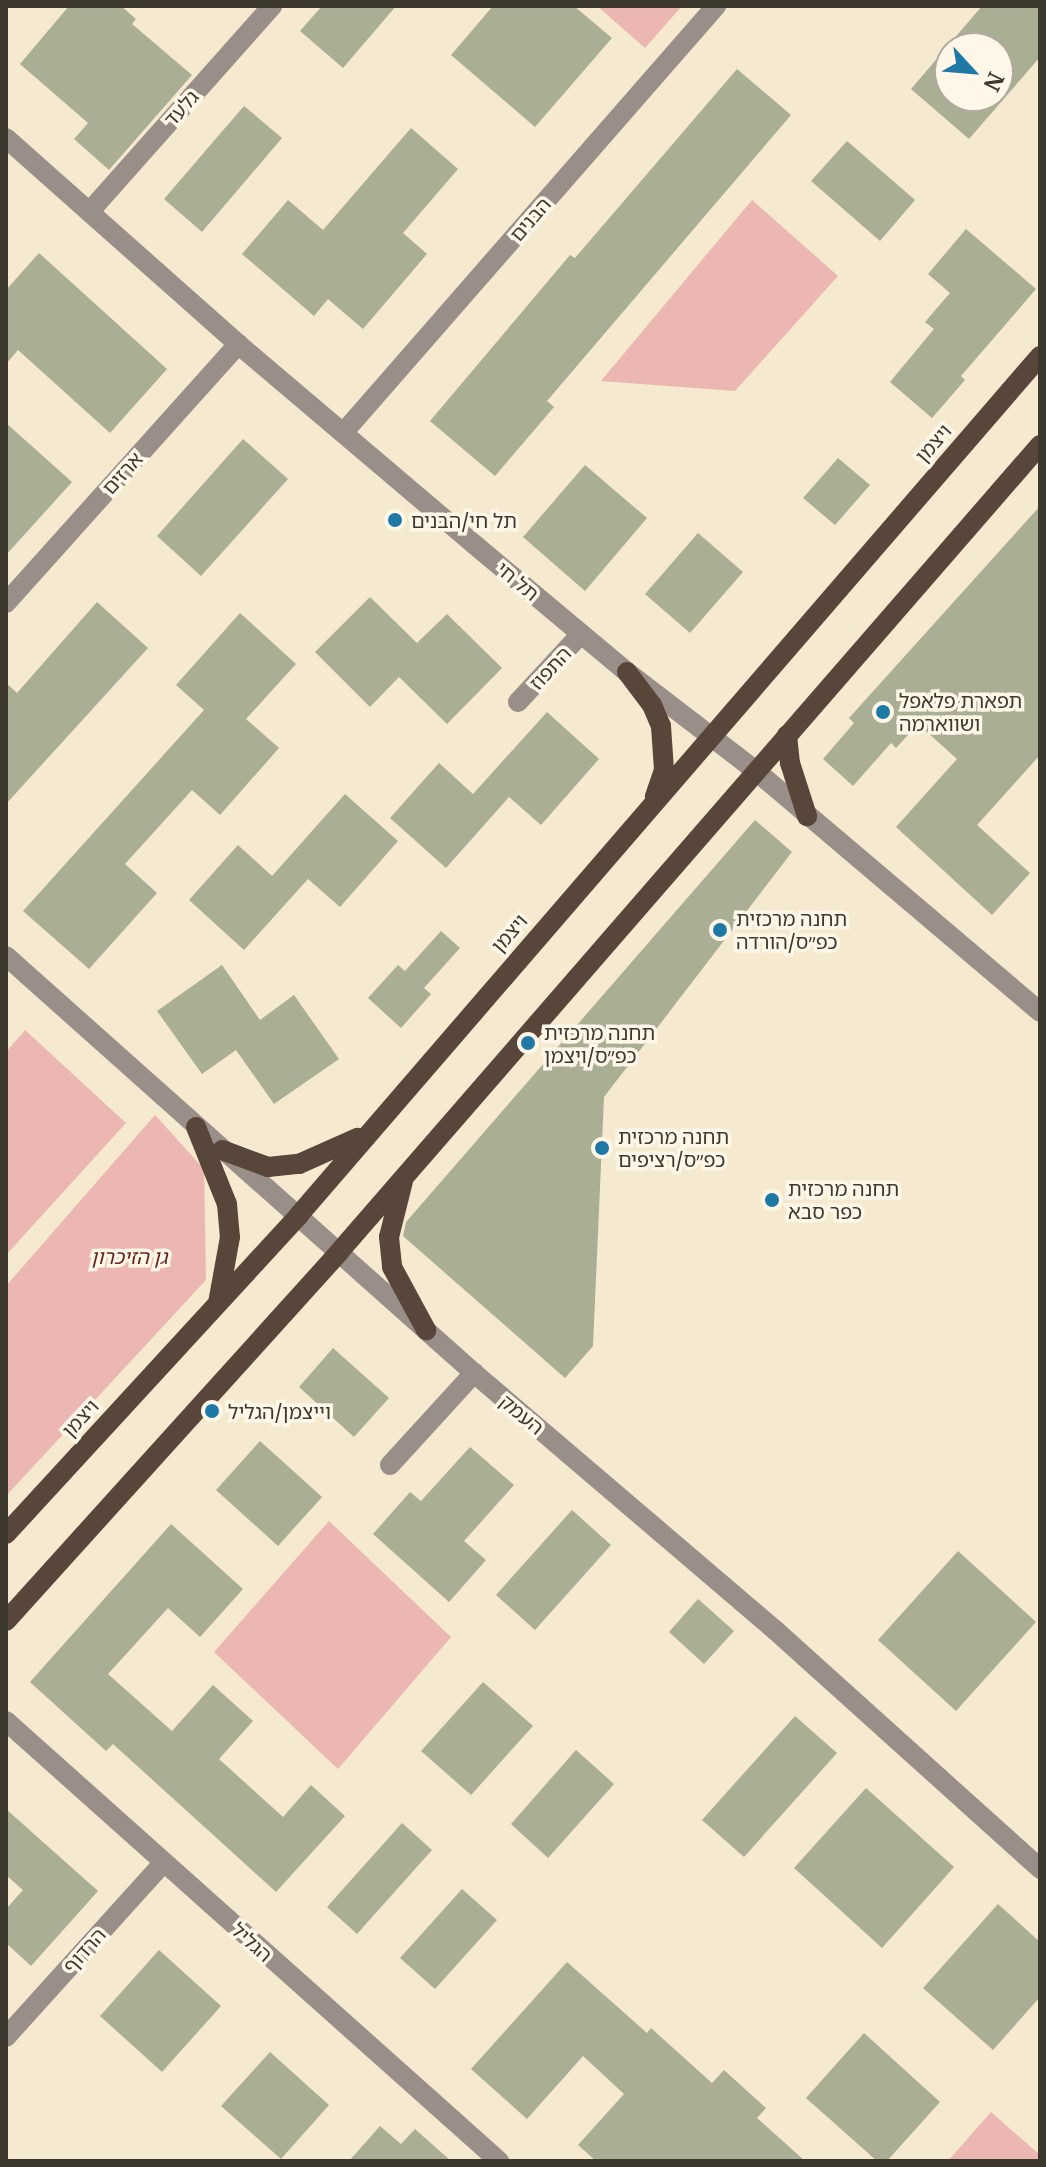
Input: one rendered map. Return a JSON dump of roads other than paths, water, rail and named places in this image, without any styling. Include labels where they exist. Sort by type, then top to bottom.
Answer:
[{"type":"main road","name":"ויצמן","points":[[6,1534],[298,1216],[1040,356]]},
{"type":"main road","points":[[6,1621],[339,1252],[407,1170],[1040,445]]},
{"type":"main road","points":[[627,672],[652,705],[665,749],[664,770],[647,811]]},
{"type":"main road","points":[[787,735],[790,763],[807,816]]},
{"type":"main road","points":[[196,1127],[227,1204],[230,1237],[218,1304]]},
{"type":"main road","points":[[222,1150],[268,1167],[299,1164],[329,1153],[368,1132]]},
{"type":"main road","points":[[407,1170],[389,1237],[392,1267],[426,1330]]},
{"type":"street","name":"גלעד","points":[[91,210],[272,6]]},
{"type":"street","name":"הבנים","points":[[344,432],[716,6]]},
{"type":"street","name":"תל חי","points":[[6,138],[91,210],[238,344],[581,634],[756,771],[1040,1012]]},
{"type":"street","name":"ארזים","points":[[6,603],[238,344]]},
{"type":"street","name":"התפוז","points":[[518,702],[581,634]]},
{"type":"street","name":"העמק","points":[[6,956],[474,1373],[775,1630],[1040,1869]]},
{"type":"street","points":[[390,1465],[474,1373]]},
{"type":"street","name":"הגליל","points":[[6,1721],[499,2161]]},
{"type":"street","name":"הרדוף","points":[[6,2037],[163,1863]]},
{"type":"place","name":"תל חי/הבנים","points":[[395,520]]},
{"type":"place","name":"תפארת פלאפל ושווארמה","points":[[883,712]]},
{"type":"place","name":"תחנה מרכזית כפ״ס/הורדה","points":[[720,930]]},
{"type":"place","name":"תחנה מרכזית כפ״ס/ויצמן","points":[[528,1043]]},
{"type":"place","name":"תחנה מרכזית כפ״ס/רציפים","points":[[602,1148]]},
{"type":"place","name":"תחנה מרכזית כפר סבא","points":[[772,1200]]},
{"type":"place","name":"וייצמן/הגליל","points":[[212,1411]]},
{"type":"park label","name":"גן הזיכרון","points":[[129,1256]]}]
